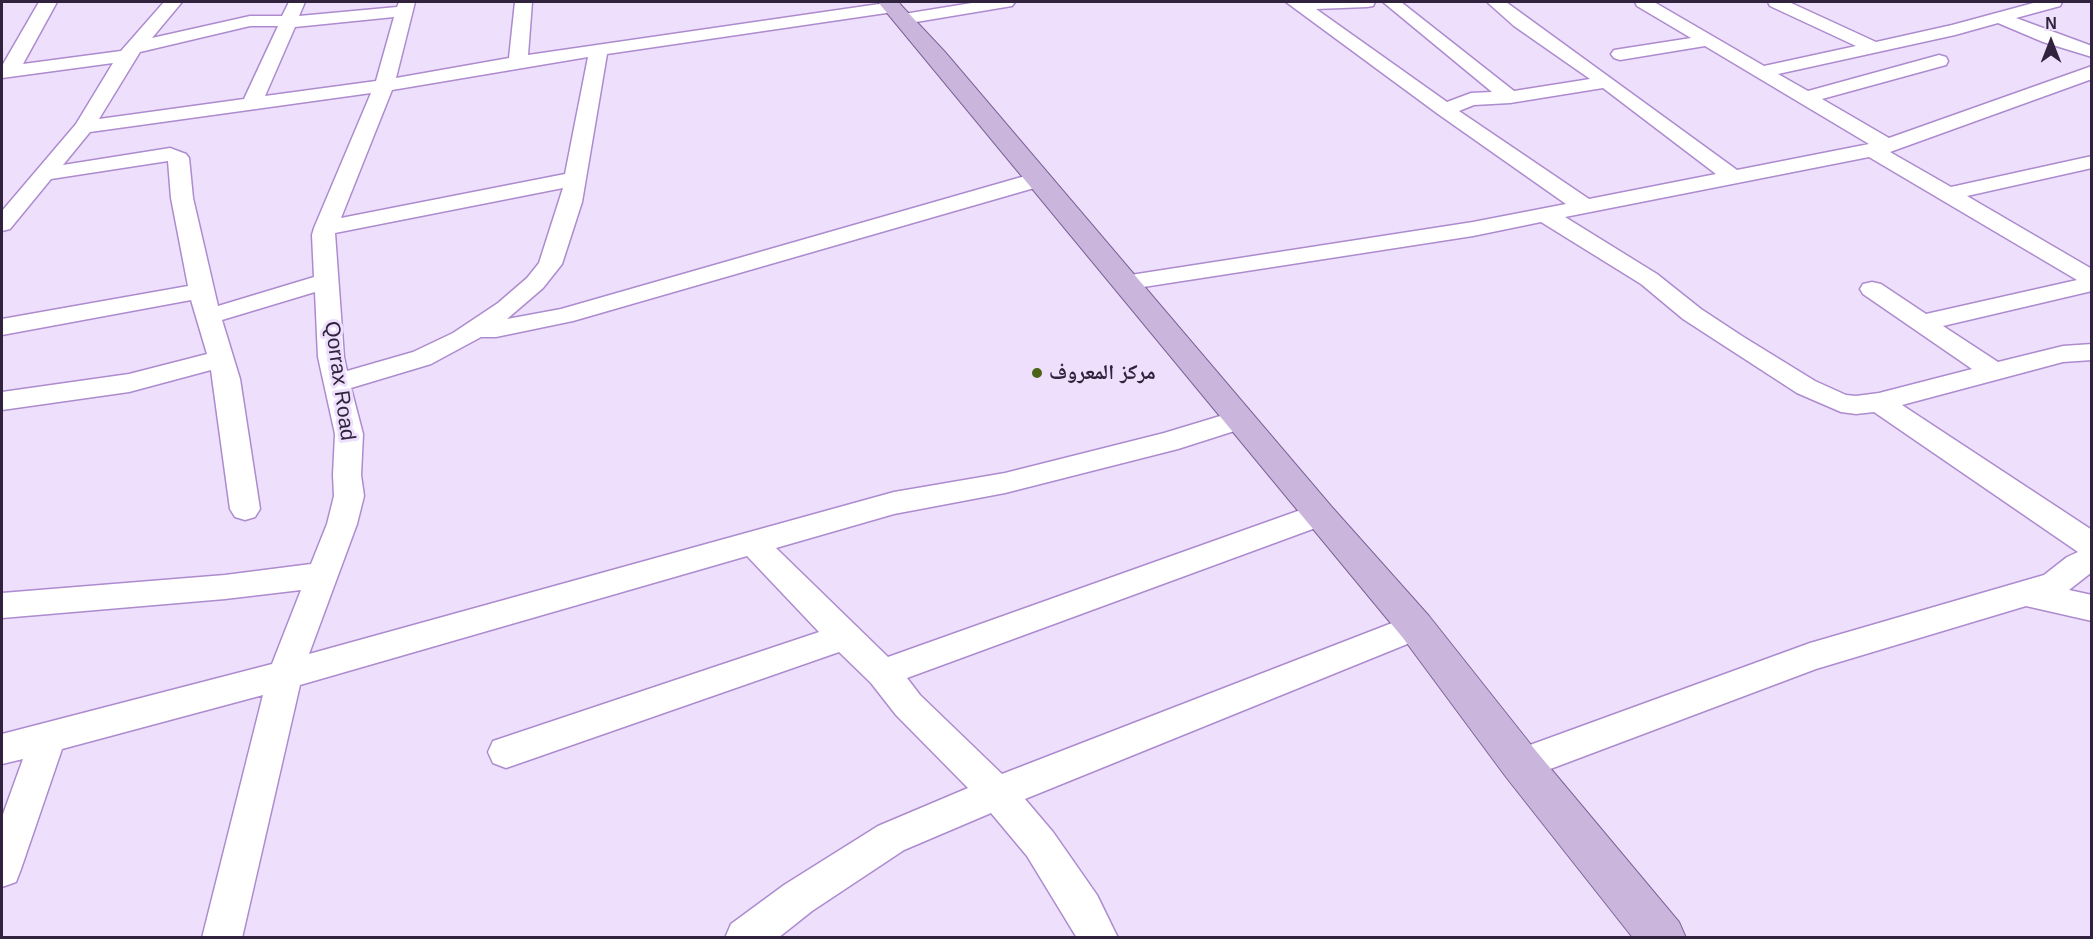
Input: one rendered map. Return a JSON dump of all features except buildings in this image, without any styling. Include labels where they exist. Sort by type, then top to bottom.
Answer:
[{"type":"main road","points":[[895,9],[1040,179],[1124,283],[1319,515],[1416,627],[1521,764],[1663,938]]},
{"type":"street","points":[[6,71],[48,2]]},
{"type":"street","points":[[2,224],[84,127],[130,52],[173,2]]},
{"type":"street","points":[[252,104],[297,2]]},
{"type":"street","points":[[518,62],[523,2]]},
{"type":"street","points":[[84,127],[384,86],[518,62],[895,9],[1006,2]]},
{"type":"street","points":[[1297,3],[1367,2]]},
{"type":"street","points":[[1391,2],[1510,97]]},
{"type":"street","points":[[1496,2],[1520,22],[1607,81],[1734,178]]},
{"type":"street","points":[[1642,2],[1805,98],[1949,194],[2091,281]]},
{"type":"street","points":[[1776,2],[1875,48]]},
{"type":"street","points":[[1761,72],[1955,30],[1995,12],[2054,2]]},
{"type":"street","points":[[1297,3],[1585,207]]},
{"type":"street","points":[[6,71],[130,52],[235,24],[262,20],[289,22],[406,6]]},
{"type":"street","name":"Qorrax Road","points":[[222,938],[285,675],[342,524],[349,496],[347,475],[349,434],[331,357],[323,252],[325,228],[384,86],[406,6]]},
{"type":"street","points":[[1995,12],[2049,38],[2091,52]]},
{"type":"street","points":[[1620,54],[1710,40]]},
{"type":"street","points":[[337,383],[422,358],[462,339],[507,308],[535,283],[550,264],[571,202],[599,50]]},
{"type":"street","points":[[1805,98],[1939,61]]},
{"type":"street","points":[[1124,283],[1367,247],[1545,215],[1879,148],[2091,72]]},
{"type":"street","points":[[1445,110],[1471,99],[1510,97],[1607,81]]},
{"type":"street","points":[[44,174],[170,154],[179,158],[182,198],[201,291],[227,379],[245,509]]},
{"type":"street","points":[[1949,194],[2091,162]]},
{"type":"street","points":[[325,228],[574,179]]},
{"type":"street","points":[[473,330],[496,329],[564,316],[1040,179]]},
{"type":"street","points":[[1545,215],[1648,279],[1692,314],[1806,387],[1841,403],[1856,405],[1879,402],[2062,354],[2091,352]]},
{"type":"street","points":[[209,316],[326,281]]},
{"type":"street","points":[[1922,323],[2091,281]]},
{"type":"street","points":[[1872,289],[1993,372]]},
{"type":"street","points":[[2,327],[201,291]]},
{"type":"street","points":[[2,401],[129,383],[221,359]]},
{"type":"street","points":[[1879,402],[2091,546]]},
{"type":"street","points":[[2,749],[285,675],[894,503],[1005,483],[1168,442],[1240,419]]},
{"type":"street","points":[[883,674],[1319,515]]},
{"type":"street","points":[[753,543],[883,674],[908,705],[998,793],[1040,844],[1083,909],[1098,938]]},
{"type":"street","points":[[1521,764],[1810,657],[2055,584],[2078,565],[2091,559]]},
{"type":"street","points":[[2,605],[225,587],[323,575]]},
{"type":"street","points":[[2025,594],[2091,608]]},
{"type":"street","points":[[745,938],[798,898],[891,838],[998,793],[1416,627]]},
{"type":"street","points":[[506,752],[844,637]]},
{"type":"street","points":[[2,867],[48,737]]},
{"type":"place","name":"مركز المعروف","points":[[1037,373]]}]
